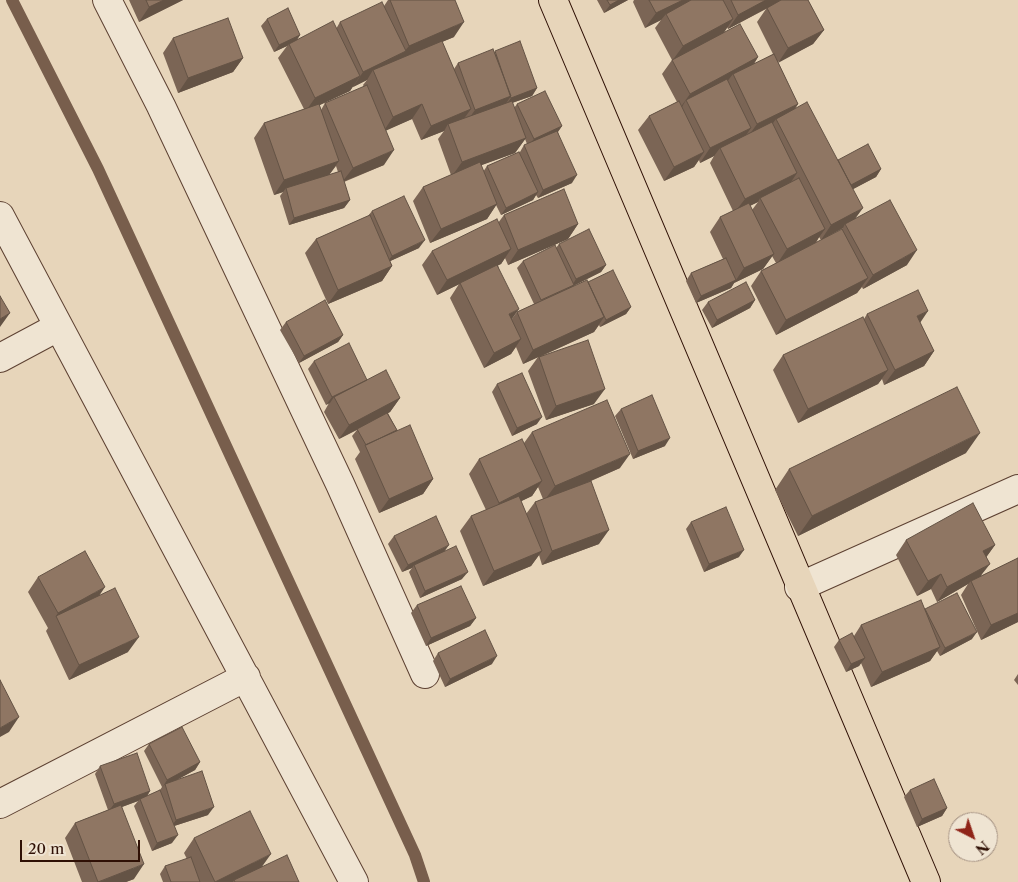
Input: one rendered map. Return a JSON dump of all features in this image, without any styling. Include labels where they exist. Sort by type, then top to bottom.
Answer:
[{"type":"main road","points":[[553,0],[799,587],[926,882]]},
{"type":"street","points":[[107,0],[161,106],[336,475],[425,674]]},
{"type":"street","points":[[0,216],[354,882]]},
{"type":"street","points":[[0,358],[58,327]]},
{"type":"street","points":[[799,587],[1018,489]]},
{"type":"street","points":[[0,804],[246,677]]},
{"type":"building","points":[[146,0],[164,0],[149,7]]},
{"type":"building","points":[[390,0],[455,0],[464,22],[409,46]]},
{"type":"building","points":[[607,0],[619,0],[610,5]]},
{"type":"building","points":[[649,0],[683,0],[656,13]]},
{"type":"building","points":[[691,0],[723,0],[733,19],[683,46],[666,14]]},
{"type":"building","points":[[731,0],[766,0],[738,15]]},
{"type":"building","points":[[781,0],[808,0],[824,30],[788,48],[767,8]]},
{"type":"building","points":[[382,2],[406,51],[363,72],[340,22]]},
{"type":"building","points":[[288,8],[300,35],[279,45],[267,19]]},
{"type":"building","points":[[228,18],[243,58],[188,78],[173,38]]},
{"type":"building","points":[[333,21],[360,76],[315,98],[289,44]]},
{"type":"building","points":[[740,24],[758,57],[690,94],[672,60]]},
{"type":"building","points":[[442,41],[471,109],[431,126],[422,104],[393,117],[373,70]]},
{"type":"building","points":[[520,41],[537,88],[511,98],[495,51]]},
{"type":"building","points":[[493,49],[511,96],[475,110],[458,63]]},
{"type":"building","points":[[774,54],[798,104],[757,124],[733,74]]},
{"type":"building","points":[[727,79],[751,128],[710,148],[686,100]]},
{"type":"building","points":[[367,85],[394,150],[353,168],[325,103]]},
{"type":"building","points":[[545,91],[562,126],[534,139],[517,104]]},
{"type":"building","points":[[512,101],[526,138],[462,162],[448,124]]},
{"type":"building","points":[[679,101],[704,152],[674,167],[649,116]]},
{"type":"building","points":[[807,102],[863,208],[831,225],[776,119]]},
{"type":"building","points":[[319,104],[339,161],[284,180],[264,123]]},
{"type":"building","points":[[772,122],[797,173],[745,199],[720,148]]},
{"type":"building","points":[[557,131],[577,175],[543,190],[524,145]]},
{"type":"building","points":[[868,144],[881,169],[851,185],[838,160]]},
{"type":"building","points":[[519,152],[538,192],[506,208],[487,166]]},
{"type":"building","points":[[480,162],[497,204],[441,229],[423,187]]},
{"type":"building","points":[[341,171],[350,200],[294,218],[286,188]]},
{"type":"building","points":[[799,178],[825,229],[787,249],[760,198]]},
{"type":"building","points":[[564,189],[578,224],[518,250],[504,215]]},
{"type":"building","points":[[404,196],[425,240],[392,256],[372,211]]},
{"type":"building","points":[[890,200],[917,250],[873,275],[845,224]]},
{"type":"building","points":[[749,203],[774,254],[744,268],[720,217]]},
{"type":"building","points":[[370,215],[392,266],[338,290],[316,239]]},
{"type":"building","points":[[497,219],[511,249],[447,280],[432,251]]},
{"type":"building","points":[[589,229],[606,265],[576,279],[559,244]]},
{"type":"building","points":[[842,229],[868,278],[786,320],[761,271]]},
{"type":"building","points":[[555,245],[574,285],[541,300],[523,261]]},
{"type":"building","points":[[726,258],[736,280],[701,296],[691,273]]},
{"type":"building","points":[[497,265],[519,309],[509,314],[521,339],[494,353],[460,283]]},
{"type":"building","points":[[613,270],[631,307],[606,320],[588,282]]},
{"type":"building","points":[[587,280],[604,317],[533,350],[517,312]]},
{"type":"building","points":[[746,282],[755,300],[717,320],[708,302]]},
{"type":"building","points":[[918,290],[928,311],[917,316],[934,351],[895,370],[867,314]]},
{"type":"building","points":[[0,296],[10,313],[0,319]]},
{"type":"building","points":[[325,300],[343,335],[304,356],[286,322]]},
{"type":"building","points":[[863,317],[888,370],[808,409],[783,355]]},
{"type":"building","points":[[588,340],[605,389],[556,406],[539,357]]},
{"type":"building","points":[[349,343],[367,380],[332,397],[314,361]]},
{"type":"building","points":[[386,370],[400,398],[349,425],[334,397]]},
{"type":"building","points":[[522,373],[542,417],[517,428],[497,384]]},
{"type":"building","points":[[957,387],[980,433],[812,516],[789,469]]},
{"type":"building","points":[[652,395],[670,438],[638,451],[621,409]]},
{"type":"building","points":[[607,400],[630,454],[555,486],[532,432]]},
{"type":"building","points":[[387,413],[397,430],[366,445],[357,429]]},
{"type":"building","points":[[410,425],[433,479],[389,499],[365,445]]},
{"type":"building","points":[[522,439],[542,481],[499,503],[479,459]]},
{"type":"building","points":[[591,481],[609,530],[552,551],[535,502]]},
{"type":"building","points":[[519,496],[542,551],[494,571],[471,516]]},
{"type":"building","points":[[973,503],[995,545],[983,551],[990,564],[947,587],[941,574],[928,581],[906,540]]},
{"type":"building","points":[[726,507],[744,550],[709,564],[691,522]]},
{"type":"building","points":[[436,516],[449,545],[408,565],[394,536]]},
{"type":"building","points":[[456,546],[468,572],[425,591],[414,565]]},
{"type":"building","points":[[85,551],[105,587],[58,613],[38,577]]},
{"type":"building","points":[[1018,558],[1018,613],[991,625],[971,581]]},
{"type":"building","points":[[461,586],[476,618],[431,638],[417,605]]},
{"type":"building","points":[[115,588],[139,637],[79,665],[56,616]]},
{"type":"building","points":[[957,593],[977,632],[945,648],[925,609]]},
{"type":"building","points":[[921,600],[940,647],[882,672],[861,625]]},
{"type":"building","points":[[485,630],[497,656],[450,679],[438,653]]},
{"type":"building","points":[[852,633],[865,658],[851,664],[839,640]]},
{"type":"building","points":[[0,680],[19,717],[0,728]]},
{"type":"building","points":[[182,727],[200,762],[167,780],[149,744]]},
{"type":"building","points":[[137,753],[150,791],[114,804],[100,766]]},
{"type":"building","points":[[202,771],[214,807],[176,820],[165,784]]},
{"type":"building","points":[[934,779],[947,808],[922,819],[910,790]]},
{"type":"building","points":[[160,790],[178,835],[157,843],[140,799]]},
{"type":"building","points":[[121,805],[144,864],[98,882],[75,823]]},
{"type":"building","points":[[250,811],[271,854],[215,882],[194,838]]},
{"type":"building","points":[[287,855],[299,882],[235,882],[234,880]]},
{"type":"building","points":[[191,857],[200,882],[171,882],[165,866]]},
{"type":"waterway","points":[[12,0],[98,169],[415,855],[424,882]]}]
